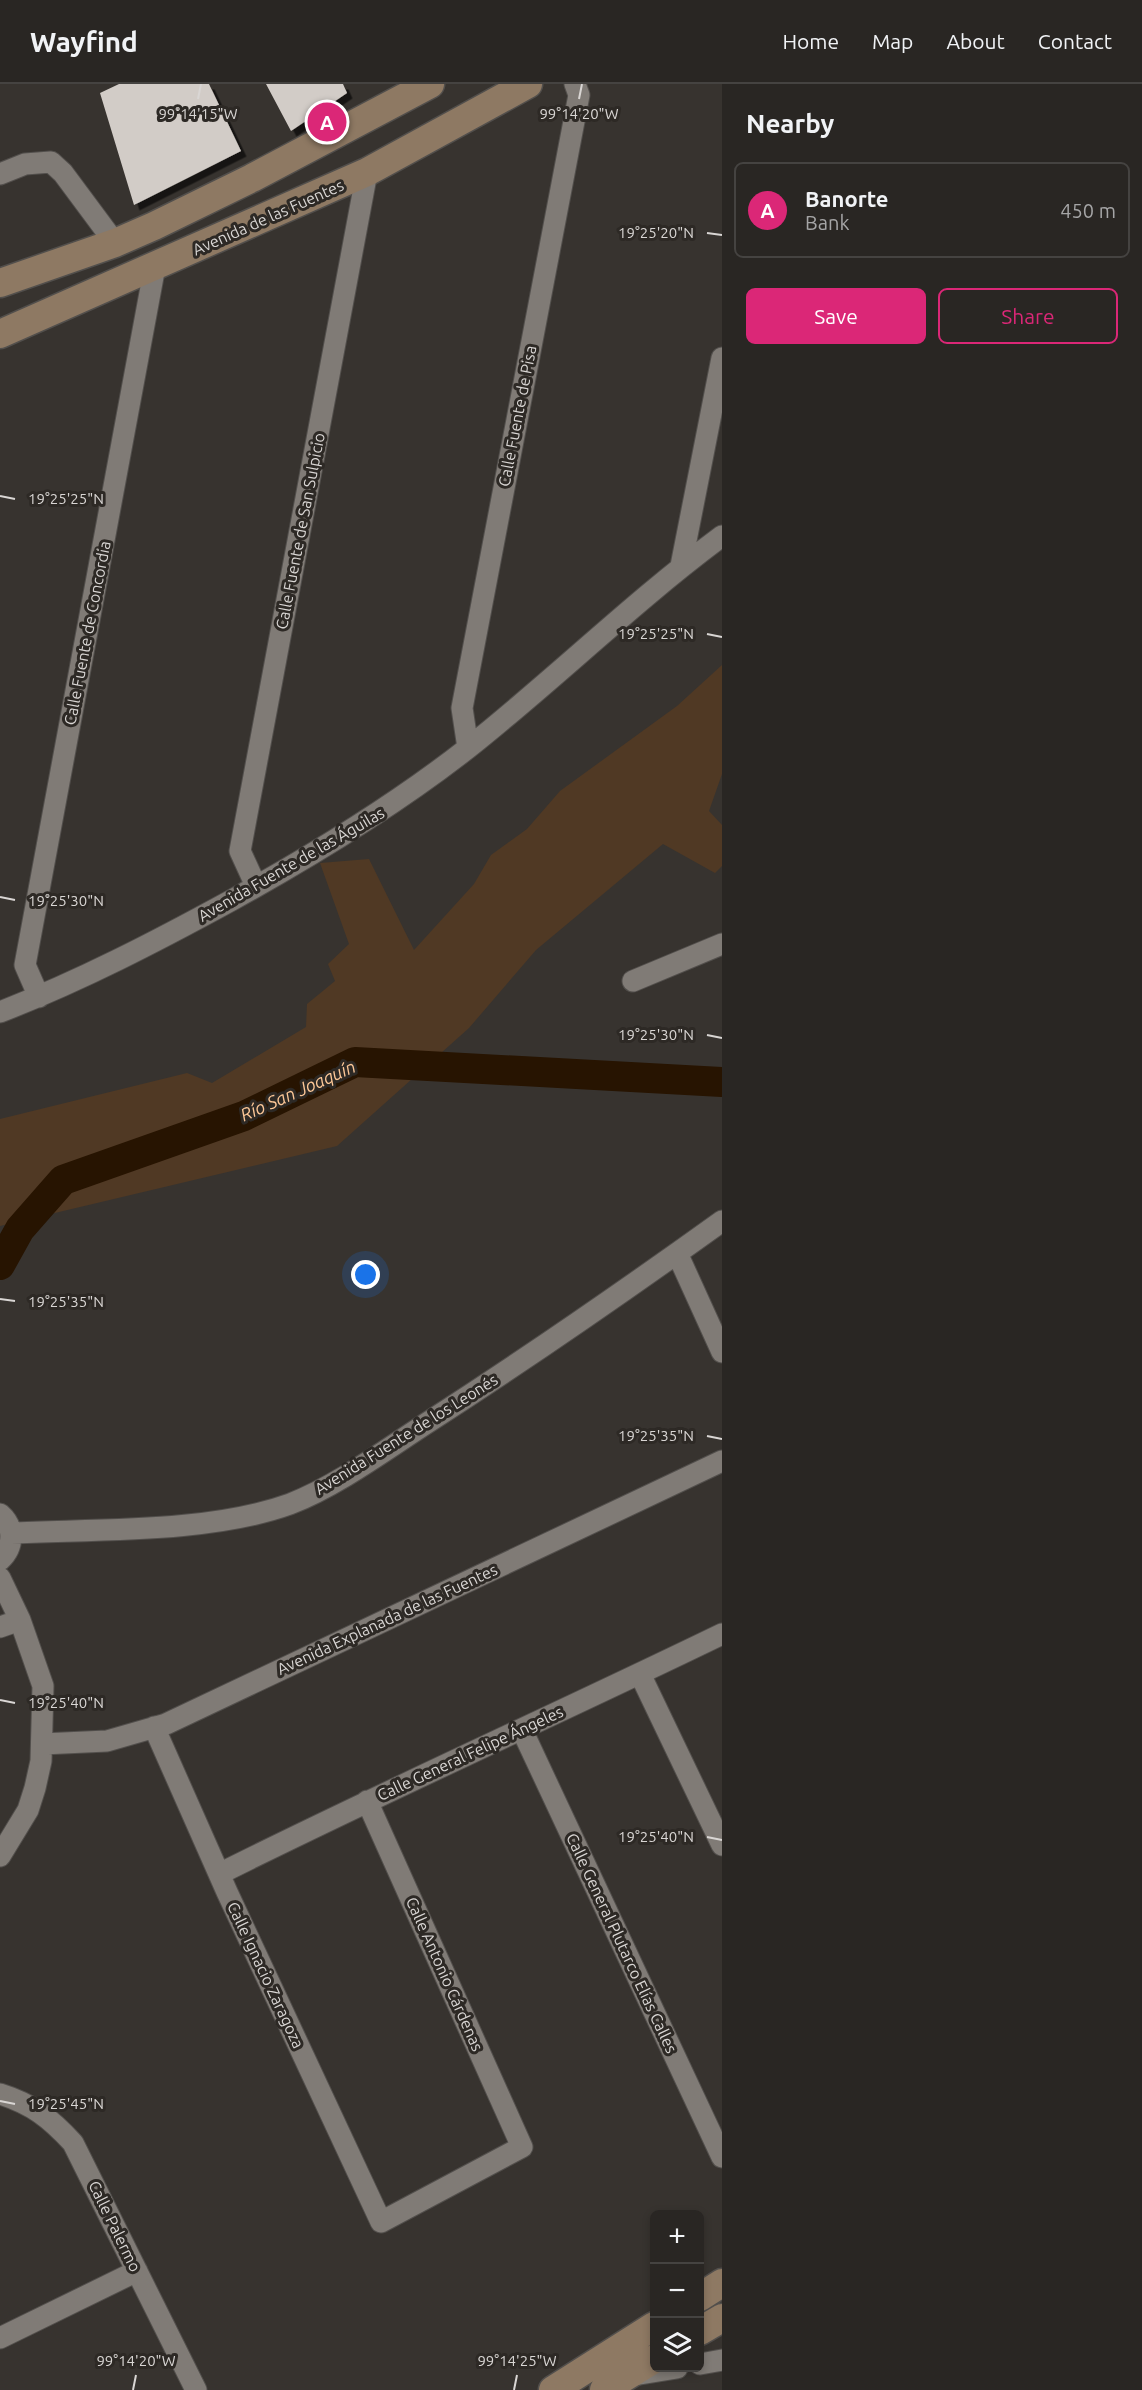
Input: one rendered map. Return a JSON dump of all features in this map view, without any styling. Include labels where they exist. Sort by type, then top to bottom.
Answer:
[{"type":"main road","points":[[0,283],[134,235],[252,178],[430,84]]},
{"type":"main road","name":"Avenida de las Fuentes","points":[[0,334],[368,172],[528,84]]},
{"type":"main road","points":[[134,235],[167,237],[156,266],[131,256],[134,235]]},
{"type":"main road","points":[[704,2294],[722,2283]]},
{"type":"main road","points":[[704,2328],[722,2318]]},
{"type":"main road","points":[[553,2390],[650,2329]]},
{"type":"main road","points":[[616,2383],[650,2362]]},
{"type":"street","name":"Calle Fuente de Pisa","points":[[468,748],[462,708],[579,96],[575,84]]},
{"type":"street","points":[[0,174],[25,164],[51,162],[134,235]]},
{"type":"street","name":"Calle Fuente de San Sulpicio","points":[[256,886],[240,851],[368,172]]},
{"type":"street","name":"Calle Fuente de Concordia","points":[[39,997],[26,965],[156,266]]},
{"type":"street","points":[[681,566],[722,358]]},
{"type":"street","name":"Avenida Fuente de las Águilas","points":[[0,1012],[39,997],[162,938],[368,821],[468,748],[681,566],[722,536]]},
{"type":"street","points":[[633,981],[722,944]]},
{"type":"street","name":"Avenida Fuente de los Leonés","points":[[12,1533],[150,1527],[221,1521],[290,1503],[344,1476],[511,1369],[722,1221]]},
{"type":"street","points":[[677,1253],[722,1352]]},
{"type":"street","name":"Avenida Explanada de las Fuentes","points":[[42,1743],[107,1741],[166,1724],[722,1461]]},
{"type":"street","points":[[0,1514],[9,1524],[12,1533],[8,1551],[0,1560]]},
{"type":"street","points":[[0,1578],[20,1620],[43,1686],[41,1761],[28,1810],[0,1856]]},
{"type":"street","points":[[0,1627],[20,1620]]},
{"type":"street","name":"Calle General Felipe Ángeles","points":[[219,1874],[367,1801],[722,1634]]},
{"type":"street","points":[[639,1674],[722,1845]]},
{"type":"street","name":"Calle Ignacio Zaragoza","points":[[154,1727],[219,1874],[381,2222]]},
{"type":"street","name":"Calle General Plutarco Elías Calles","points":[[522,1730],[722,2157]]},
{"type":"street","name":"Calle Antonio Cárdenas","points":[[367,1801],[522,2146],[381,2222]]},
{"type":"street","name":"Calle Palermo","points":[[0,2094],[21,2101],[50,2119],[73,2143],[196,2390]]},
{"type":"street","points":[[0,2338],[137,2271]]},
{"type":"street","points":[[704,2363],[722,2360]]},
{"type":"street","points":[[616,2383],[658,2372]]},
{"type":"shaded area","points":[[722,665],[722,774],[709,811],[722,825],[722,866],[715,873],[663,844],[536,950],[469,1028],[337,1146],[0,1226],[0,1119],[187,1073],[212,1083],[306,1027],[307,1004],[335,981],[328,964],[349,944],[320,863],[369,859],[414,950],[474,884],[491,855],[527,829],[560,791],[677,706]]},
{"type":"building","points":[[119,84],[209,84],[241,151],[134,205],[100,93]]},
{"type":"building","points":[[266,84],[343,84],[347,93],[291,131]]},
{"type":"waterway","name":"Río San Joaquín","points":[[0,1265],[20,1229],[63,1180],[244,1116],[355,1062],[722,1082]]},
{"type":"place","name":"Banorte","points":[[327,122]]}]
